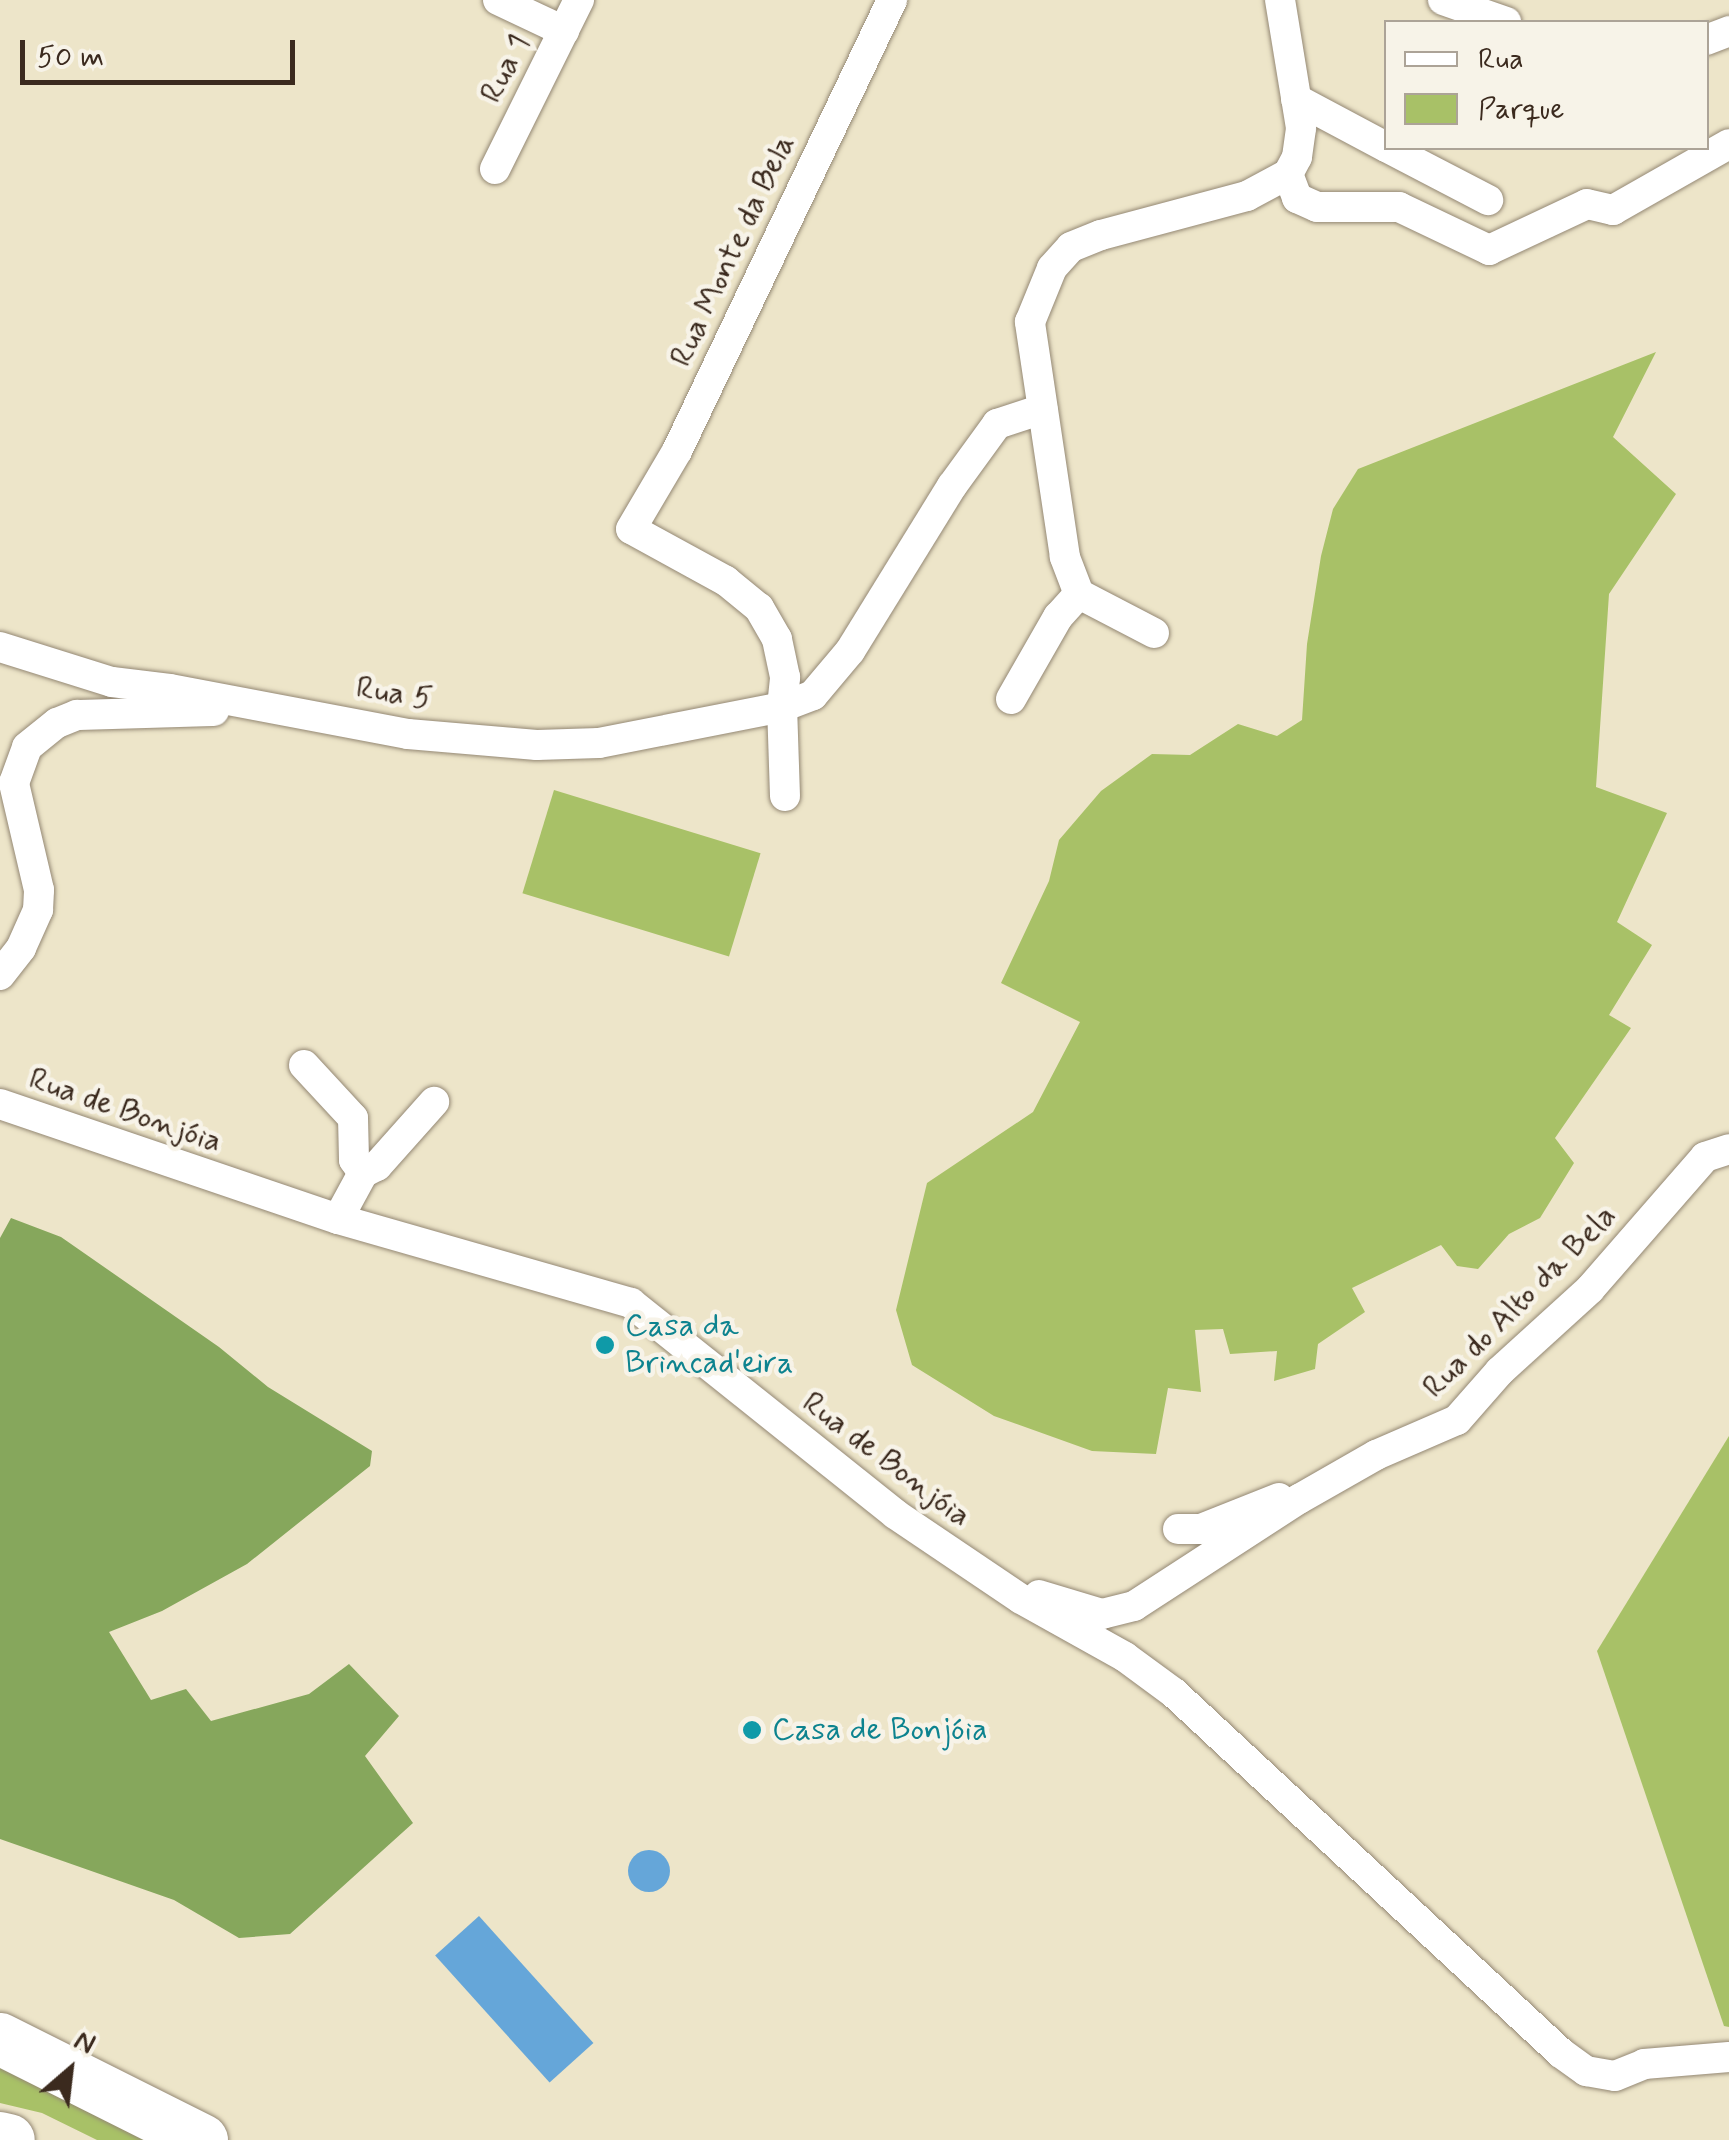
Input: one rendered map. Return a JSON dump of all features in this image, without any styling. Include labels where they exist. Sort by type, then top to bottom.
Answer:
[{"type":"highway","points":[[0,2040],[202,2140]]},
{"type":"highway","points":[[0,2138],[9,2140]]},
{"type":"street","points":[[498,0],[564,31]]},
{"type":"street","name":"Rua 1","points":[[495,169],[579,0]]},
{"type":"street","name":"Rua Monte da Bela","points":[[782,708],[786,678],[777,639],[759,608],[726,581],[631,529],[677,451],[892,0]]},
{"type":"street","points":[[1154,633],[1079,594],[1065,557],[1030,322],[1052,268],[1071,248],[1100,234],[1246,196],[1288,174],[1297,157],[1301,128],[1280,0]]},
{"type":"street","points":[[1443,0],[1500,20]]},
{"type":"street","points":[[1296,99],[1384,145]]},
{"type":"street","points":[[1288,174],[1297,198],[1317,207],[1399,208],[1489,250],[1587,204],[1614,210],[1729,144]]},
{"type":"street","points":[[1393,150],[1488,200]]},
{"type":"street","points":[[785,796],[782,708],[812,694],[850,651],[952,486],[997,424],[1043,409]]},
{"type":"street","points":[[1011,699],[1058,617],[1079,594]]},
{"type":"street","name":"Rua 5","points":[[0,647],[112,682],[408,734],[538,744],[599,744],[782,708]]},
{"type":"street","points":[[0,975],[21,948],[38,910],[39,890],[14,783],[19,762],[39,735],[76,715],[276,710]]},
{"type":"street","points":[[304,1065],[350,1110],[354,1160],[362,1173]]},
{"type":"street","points":[[338,1219],[362,1173],[377,1166],[434,1102]]},
{"type":"street","name":"Rua de Bonjóia","points":[[0,1104],[338,1219],[631,1302],[895,1514],[1022,1599],[1125,1657],[1174,1693],[1561,2053],[1599,2076],[1676,2059],[1729,2056]]},
{"type":"street","name":"Rua do Alto da Bela","points":[[1022,1599],[1042,1594],[1102,1614],[1134,1606],[1326,1484],[1376,1456],[1457,1420],[1500,1371],[1590,1289],[1705,1157],[1729,1150]]},
{"type":"street","points":[[1178,1529],[1201,1530],[1229,1514],[1326,1484]]},
{"type":"green space","points":[[1656,352],[1613,437],[1676,494],[1609,594],[1596,787],[1667,813],[1617,922],[1652,945],[1609,1015],[1631,1028],[1555,1138],[1574,1163],[1540,1218],[1509,1234],[1478,1269],[1457,1266],[1441,1245],[1352,1288],[1365,1312],[1318,1344],[1315,1369],[1274,1381],[1277,1351],[1230,1354],[1223,1329],[1195,1330],[1201,1392],[1168,1388],[1156,1454],[1092,1451],[994,1416],[912,1365],[896,1310],[927,1183],[1033,1112],[1080,1022],[1001,983],[1049,881],[1059,840],[1101,791],[1152,754],[1190,755],[1238,724],[1277,736],[1302,720],[1307,644],[1321,556],[1333,509],[1358,469]]},
{"type":"green space","points":[[554,790],[761,853],[729,956],[522,893]]},
{"type":"green space","points":[[11,1218],[61,1237],[219,1347],[268,1387],[372,1451],[370,1466],[247,1564],[162,1611],[109,1632],[151,1700],[186,1689],[211,1721],[309,1694],[349,1664],[399,1716],[365,1756],[413,1823],[290,1934],[239,1938],[174,1900],[0,1839],[0,1238]]},
{"type":"green space","points":[[1729,1436],[1729,2027],[1724,2026],[1597,1651]]},
{"type":"green space","points":[[0,2051],[176,2140],[97,2140],[42,2113],[0,2103]]},
{"type":"water","points":[[649,1850],[664,1856],[670,1871],[664,1886],[649,1892],[634,1886],[628,1871],[634,1856]]},
{"type":"water","points":[[479,1916],[593,2043],[550,2083],[435,1955]]},
{"type":"place","name":"Casa da Brincad'eira","points":[[605,1345]]},
{"type":"place","name":"Casa de Bonjóia","points":[[752,1730]]}]
